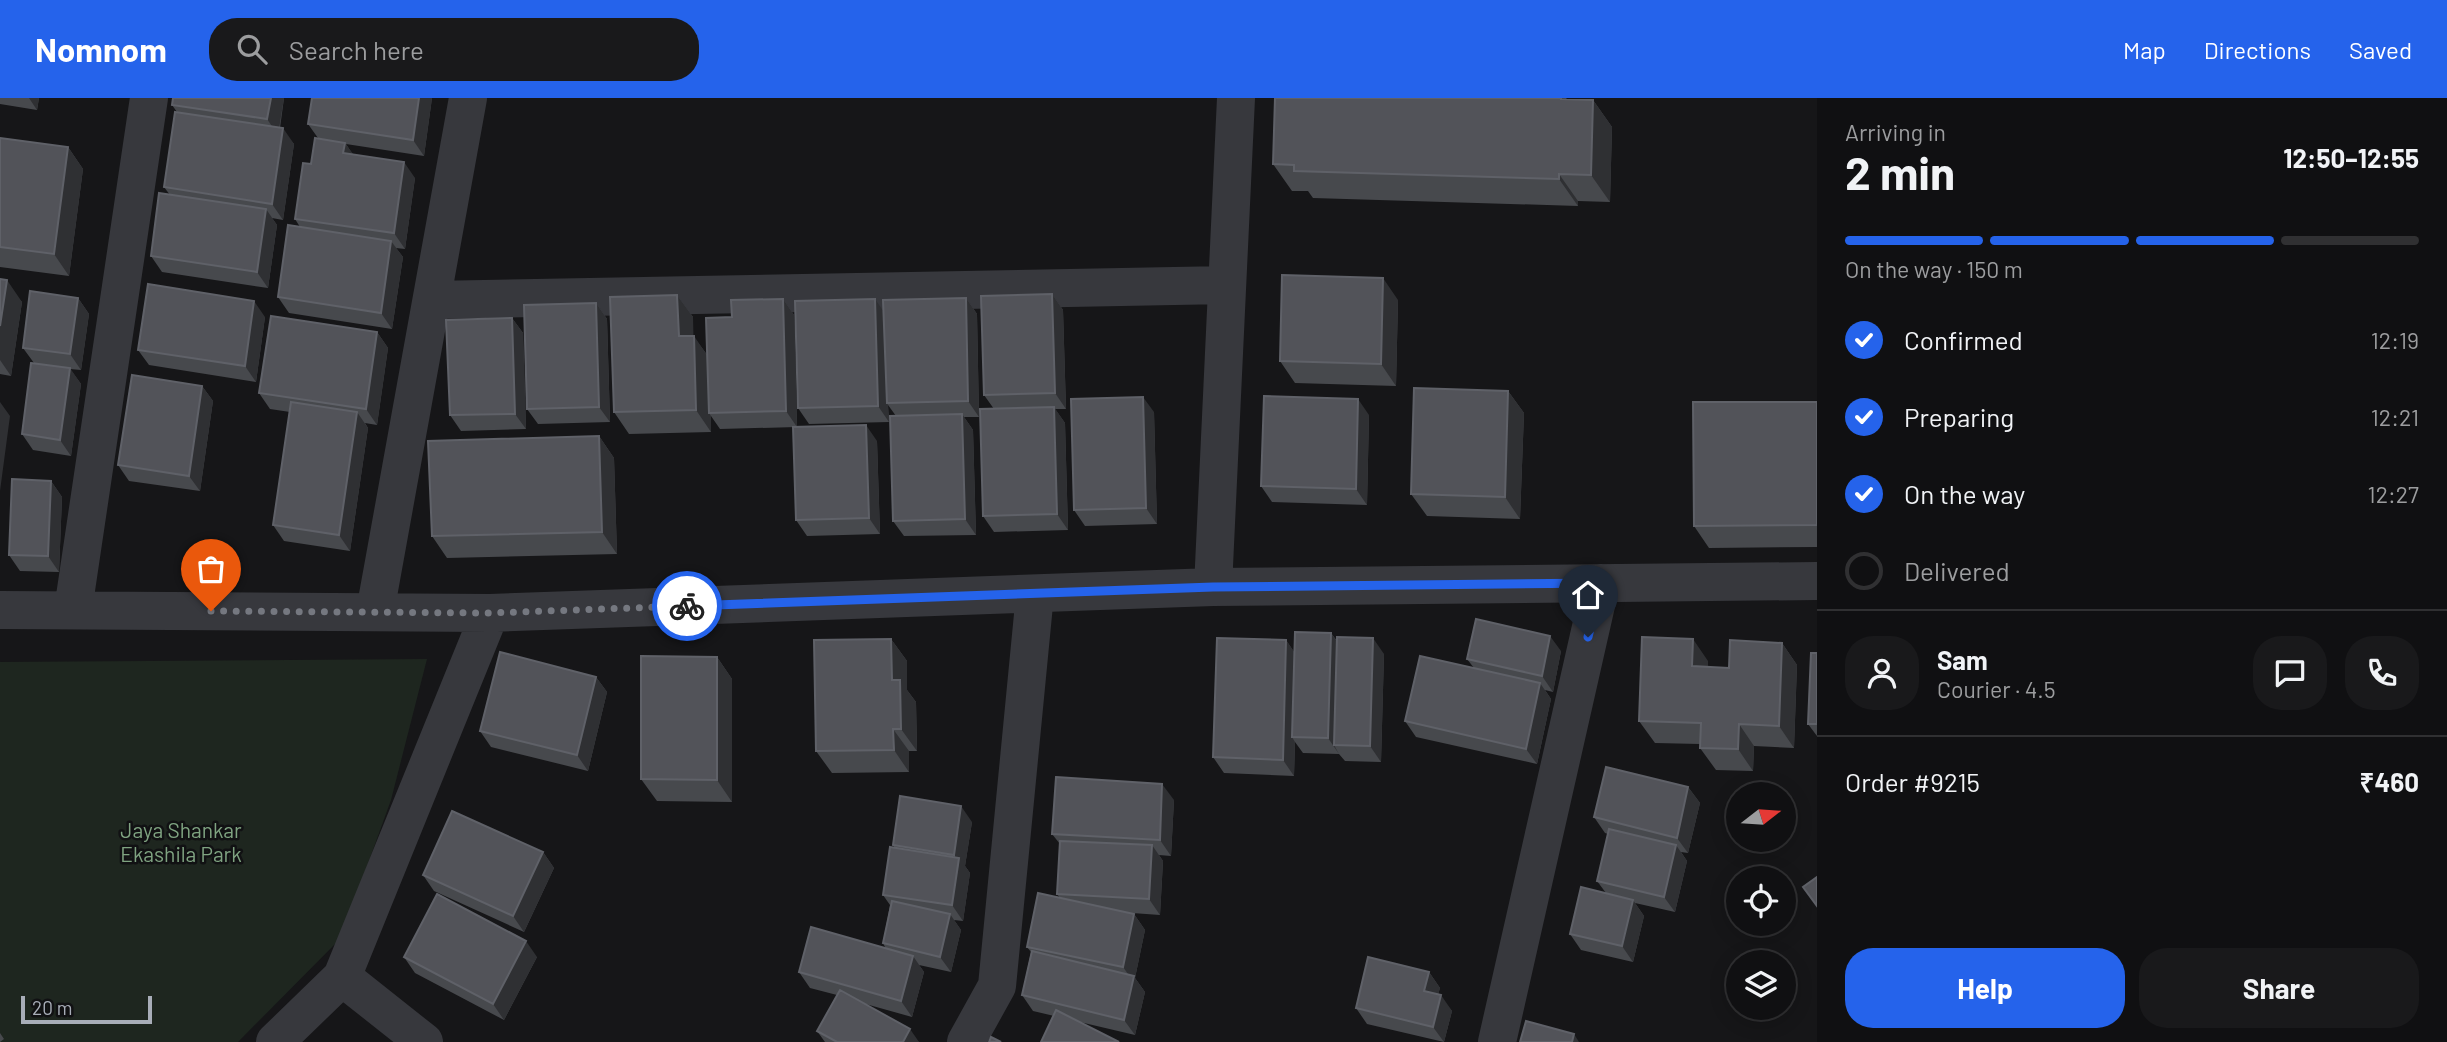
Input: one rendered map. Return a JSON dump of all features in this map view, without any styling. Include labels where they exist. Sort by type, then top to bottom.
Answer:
[{"type":"street","points":[[73,610],[149,98]]},
{"type":"street","points":[[375,612],[468,98]]},
{"type":"street","points":[[1213,587],[1236,98]]},
{"type":"street","points":[[432,300],[1227,285]]},
{"type":"street","points":[[0,610],[490,613],[1213,587],[1817,581]]},
{"type":"street","points":[[1497,1042],[1601,583]]},
{"type":"street","points":[[966,1042],[997,986],[1035,594]]},
{"type":"street","points":[[275,1042],[342,977],[490,613]]},
{"type":"street","points":[[342,977],[424,1042]]},
{"type":"green space","name":"Jaya Shankar Ekashila Park","points":[[427,659],[391,800],[341,938],[238,1042],[0,1042],[0,662]]},
{"type":"building","points":[[173,98],[271,98],[267,119],[172,105]]},
{"type":"building","points":[[312,98],[419,98],[413,140],[308,124]]},
{"type":"building","points":[[1275,98],[1593,100],[1591,175],[1559,174],[1559,179],[1294,171],[1294,165],[1273,164]]},
{"type":"building","points":[[175,112],[283,128],[272,204],[164,187]]},
{"type":"building","points":[[0,138],[68,147],[54,254],[0,247]]},
{"type":"building","points":[[315,138],[345,143],[343,153],[404,162],[394,233],[295,219],[303,163],[311,164]]},
{"type":"building","points":[[159,193],[266,209],[257,272],[151,256]]},
{"type":"building","points":[[288,225],[391,241],[381,313],[278,297]]},
{"type":"building","points":[[1282,275],[1383,278],[1381,364],[1280,361]]},
{"type":"building","points":[[0,279],[7,280],[0,326]]},
{"type":"building","points":[[148,284],[254,301],[245,366],[138,350]]},
{"type":"building","points":[[30,291],[78,298],[70,354],[23,348]]},
{"type":"building","points":[[1052,294],[1055,393],[984,395],[981,296]]},
{"type":"building","points":[[677,295],[679,336],[694,336],[696,410],[614,412],[610,297]]},
{"type":"building","points":[[966,298],[968,401],[887,403],[883,300]]},
{"type":"building","points":[[783,299],[786,411],[709,413],[706,318],[732,317],[731,300]]},
{"type":"building","points":[[875,299],[878,406],[798,408],[795,301]]},
{"type":"building","points":[[596,303],[599,407],[527,409],[524,305]]},
{"type":"building","points":[[271,316],[377,332],[366,409],[259,393]]},
{"type":"building","points":[[512,318],[515,414],[450,415],[446,320]]},
{"type":"building","points":[[31,363],[70,368],[60,440],[22,434]]},
{"type":"building","points":[[132,375],[202,386],[189,476],[118,465]]},
{"type":"building","points":[[1414,388],[1508,391],[1505,497],[1411,494]]},
{"type":"building","points":[[1264,396],[1358,399],[1356,489],[1261,486]]},
{"type":"building","points":[[1143,397],[1146,508],[1074,510],[1071,399]]},
{"type":"building","points":[[291,402],[357,412],[339,535],[273,525]]},
{"type":"building","points":[[1693,402],[1817,402],[1817,525],[1694,526]]},
{"type":"building","points":[[1054,407],[1057,514],[983,516],[980,409]]},
{"type":"building","points":[[962,414],[965,519],[893,521],[890,416]]},
{"type":"building","points":[[866,425],[869,518],[796,520],[793,427]]},
{"type":"building","points":[[599,436],[602,532],[432,536],[428,441]]},
{"type":"building","points":[[12,479],[51,481],[48,556],[9,555]]},
{"type":"building","points":[[1476,619],[1550,636],[1542,676],[1467,659]]},
{"type":"building","points":[[1295,632],[1331,633],[1328,738],[1292,737]]},
{"type":"building","points":[[1337,637],[1373,638],[1370,746],[1334,745]]},
{"type":"building","points":[[1642,637],[1693,639],[1692,666],[1729,668],[1730,640],[1782,643],[1779,726],[1739,724],[1738,749],[1700,748],[1701,723],[1639,721]]},
{"type":"building","points":[[1217,638],[1286,640],[1283,760],[1213,757]]},
{"type":"building","points":[[891,639],[892,680],[900,680],[901,729],[893,729],[894,750],[816,751],[814,640]]},
{"type":"building","points":[[500,652],[596,677],[577,755],[480,731]]},
{"type":"building","points":[[1811,653],[1817,653],[1817,724],[1808,724]]},
{"type":"building","points":[[641,656],[717,657],[717,780],[641,779]]},
{"type":"building","points":[[1420,656],[1540,683],[1526,749],[1405,721]]},
{"type":"building","points":[[1606,767],[1688,787],[1677,838],[1594,817]]},
{"type":"building","points":[[1056,777],[1162,784],[1160,840],[1052,834]]},
{"type":"building","points":[[900,796],[961,806],[954,855],[893,845]]},
{"type":"building","points":[[452,811],[543,852],[513,916],[423,875]]},
{"type":"building","points":[[1609,829],[1676,845],[1664,897],[1597,881]]},
{"type":"building","points":[[1060,841],[1152,845],[1149,899],[1057,894]]},
{"type":"building","points":[[890,847],[959,858],[952,905],[883,895]]},
{"type":"building","points":[[1817,877],[1817,906],[1803,887]]},
{"type":"building","points":[[1581,887],[1633,900],[1622,946],[1570,934]]},
{"type":"building","points":[[1038,893],[1134,914],[1123,967],[1027,947]]},
{"type":"building","points":[[437,894],[526,941],[493,1004],[404,957]]},
{"type":"building","points":[[892,901],[950,914],[940,957],[883,943]]},
{"type":"building","points":[[811,927],[913,956],[901,1001],[799,972]]},
{"type":"building","points":[[1032,951],[1134,976],[1124,1020],[1022,995]]},
{"type":"building","points":[[1368,957],[1429,972],[1424,991],[1441,995],[1433,1027],[1356,1008]]},
{"type":"building","points":[[840,990],[910,1029],[903,1042],[837,1042],[817,1031]]},
{"type":"building","points":[[1056,1010],[1119,1042],[1041,1042]]},
{"type":"building","points":[[1526,1021],[1574,1034],[1572,1042],[1520,1042]]},
{"type":"way so far","points":[[211,611],[490,613],[687,606]]},
{"type":"route","points":[[687,606],[1213,587],[1601,583],[1588,637]]}]
